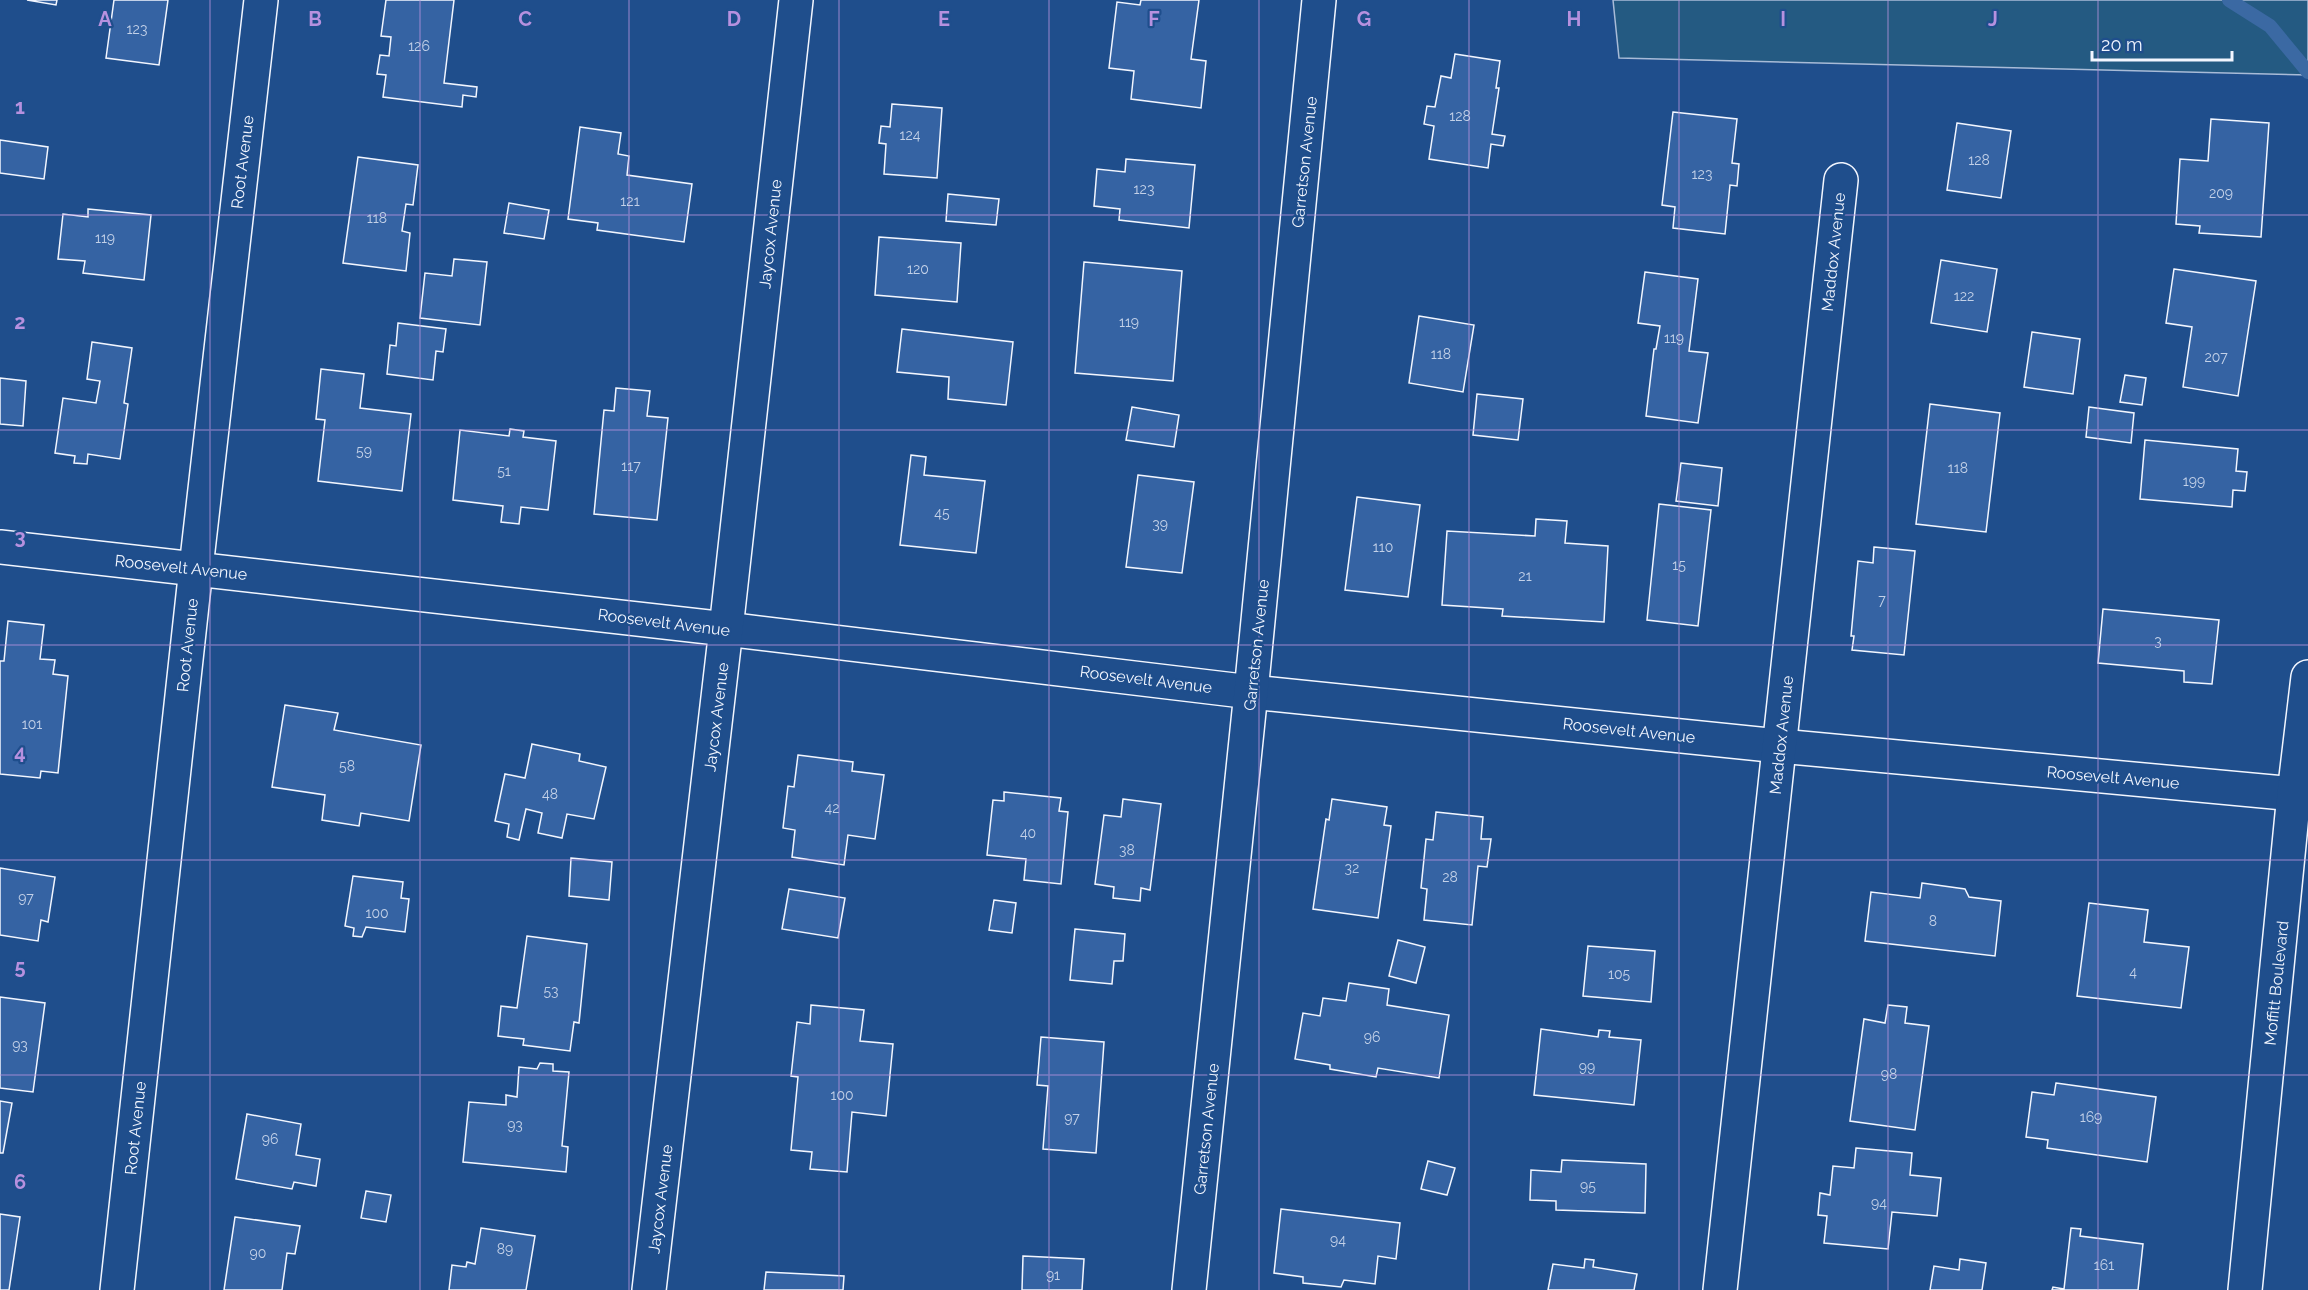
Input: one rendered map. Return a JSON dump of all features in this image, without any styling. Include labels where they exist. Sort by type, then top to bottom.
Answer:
[{"type":"street","name":"Root Avenue","points":[[117,1290],[261,0]]},
{"type":"street","name":"Jaycox Avenue","points":[[649,1290],[796,0]]},
{"type":"street","name":"Garretson Avenue","points":[[1189,1290],[1319,0]]},
{"type":"street","name":"Maddox Avenue","points":[[1720,1290],[1841,180]]},
{"type":"street","name":"Roosevelt Avenue","points":[[0,547],[726,629],[1251,692],[1780,746],[2294,794]]},
{"type":"street","name":"Moffitt Boulevard","points":[[2245,1290],[2294,794],[2308,677]]},
{"type":"shaded area","points":[[1613,0],[2308,0],[2308,75],[1619,58]]},
{"type":"building","points":[[27,0],[57,0],[56,5]]},
{"type":"building","points":[[114,0],[168,0],[159,65],[106,58]]},
{"type":"building","points":[[386,0],[454,0],[444,83],[477,87],[476,97],[463,95],[462,107],[383,97],[386,75],[377,74],[380,55],[389,56],[391,37],[381,36]]},
{"type":"building","points":[[1141,0],[1199,0],[1191,59],[1206,61],[1201,108],[1131,99],[1134,71],[1109,68],[1117,2],[1140,5]]},
{"type":"building","points":[[1455,54],[1500,61],[1496,88],[1499,88],[1492,134],[1505,136],[1503,146],[1491,144],[1488,168],[1429,159],[1434,126],[1424,124],[1427,106],[1435,107],[1441,76],[1451,78]]},
{"type":"building","points":[[892,104],[942,108],[937,178],[884,174],[886,144],[879,143],[881,126],[890,127]]},
{"type":"building","points":[[1673,112],[1737,119],[1732,163],[1739,164],[1737,186],[1730,185],[1725,234],[1673,228],[1675,207],[1662,205]]},
{"type":"building","points":[[2211,119],[2269,123],[2261,237],[2199,233],[2200,226],[2176,224],[2180,159],[2208,161]]},
{"type":"building","points":[[1957,123],[2011,131],[2001,198],[1947,190]]},
{"type":"building","points":[[580,127],[621,133],[618,154],[629,156],[627,175],[692,184],[684,242],[597,230],[598,223],[568,219]]},
{"type":"building","points":[[0,140],[48,147],[44,179],[0,173]]},
{"type":"building","points":[[358,157],[418,165],[413,205],[406,204],[402,231],[410,233],[406,271],[343,263]]},
{"type":"building","points":[[1126,159],[1195,165],[1189,228],[1119,220],[1120,209],[1094,206],[1097,169],[1125,172]]},
{"type":"building","points":[[948,194],[999,199],[996,225],[946,221]]},
{"type":"building","points":[[509,203],[549,210],[544,239],[504,233]]},
{"type":"building","points":[[88,209],[151,215],[144,280],[83,273],[85,261],[58,259],[63,214],[88,217]]},
{"type":"building","points":[[879,237],[961,243],[957,302],[875,295]]},
{"type":"building","points":[[454,259],[487,262],[480,325],[420,318],[425,273],[452,276]]},
{"type":"building","points":[[1941,260],[1997,269],[1987,332],[1931,323]]},
{"type":"building","points":[[1084,262],[1182,271],[1173,381],[1075,373]]},
{"type":"building","points":[[2174,269],[2256,281],[2238,396],[2183,387],[2192,327],[2166,323]]},
{"type":"building","points":[[1645,272],[1698,279],[1689,351],[1708,353],[1698,423],[1646,416],[1654,349],[1656,349],[1660,326],[1638,323]]},
{"type":"building","points":[[1419,316],[1474,325],[1463,392],[1409,383]]},
{"type":"building","points":[[398,323],[446,329],[443,352],[436,351],[433,380],[387,374],[390,345],[396,346]]},
{"type":"building","points":[[902,329],[1013,342],[1006,405],[948,399],[949,377],[897,372]]},
{"type":"building","points":[[2032,332],[2080,339],[2073,394],[2024,387]]},
{"type":"building","points":[[92,342],[132,348],[124,403],[128,404],[120,459],[88,454],[87,464],[74,463],[75,456],[55,453],[63,398],[96,403],[100,381],[87,379]]},
{"type":"building","points":[[321,369],[364,374],[360,408],[411,414],[402,491],[318,481],[325,420],[316,419]]},
{"type":"building","points":[[2125,375],[2146,378],[2142,405],[2120,402]]},
{"type":"building","points":[[0,378],[26,381],[23,426],[0,424]]},
{"type":"building","points":[[616,388],[650,391],[647,416],[668,418],[657,520],[594,514],[604,410],[614,411]]},
{"type":"building","points":[[1477,394],[1523,399],[1518,440],[1473,435]]},
{"type":"building","points":[[1930,404],[2000,413],[1986,532],[1916,524]]},
{"type":"building","points":[[1132,407],[1179,415],[1174,447],[1126,440]]},
{"type":"building","points":[[2089,407],[2134,413],[2131,443],[2086,437]]},
{"type":"building","points":[[510,429],[524,431],[523,437],[556,441],[548,510],[521,507],[519,524],[501,522],[503,506],[453,500],[460,430],[509,436]]},
{"type":"building","points":[[2145,440],[2238,449],[2236,471],[2247,472],[2245,491],[2233,490],[2232,507],[2140,499]]},
{"type":"building","points":[[911,455],[926,457],[924,475],[985,481],[976,553],[900,545]]},
{"type":"building","points":[[1681,463],[1722,468],[1718,506],[1676,501]]},
{"type":"building","points":[[1138,475],[1194,482],[1182,573],[1126,567]]},
{"type":"building","points":[[1357,497],[1420,505],[1408,597],[1345,590]]},
{"type":"building","points":[[1659,504],[1711,510],[1698,626],[1647,620]]},
{"type":"building","points":[[1536,519],[1567,521],[1565,543],[1608,546],[1604,622],[1502,616],[1503,609],[1442,605],[1447,531],[1535,536]]},
{"type":"building","points":[[1874,547],[1915,551],[1904,655],[1852,650],[1854,636],[1851,636],[1858,561],[1873,563]]},
{"type":"building","points":[[2103,609],[2219,620],[2212,684],[2184,682],[2184,671],[2098,663]]},
{"type":"building","points":[[8,621],[44,625],[40,659],[55,660],[53,674],[68,676],[58,773],[41,771],[40,778],[0,774],[0,661],[4,661]]},
{"type":"building","points":[[285,705],[338,713],[334,730],[421,745],[409,821],[361,813],[359,826],[322,820],[325,795],[272,787]]},
{"type":"building","points":[[532,744],[580,754],[579,761],[606,767],[594,819],[567,814],[562,838],[538,833],[542,813],[526,809],[519,840],[507,837],[509,824],[495,821],[505,774],[525,778]]},
{"type":"building","points":[[798,755],[853,762],[852,771],[884,775],[875,839],[848,835],[844,865],[792,857],[795,830],[783,828],[788,786],[794,787]]},
{"type":"building","points":[[1004,792],[1061,798],[1059,811],[1068,812],[1061,884],[1024,880],[1026,859],[987,855],[993,800],[1004,801]]},
{"type":"building","points":[[1123,799],[1161,804],[1150,890],[1141,888],[1140,901],[1113,898],[1114,887],[1095,884],[1104,815],[1121,817]]},
{"type":"building","points":[[1332,799],[1387,807],[1384,825],[1391,826],[1378,918],[1313,909],[1326,819],[1329,820]]},
{"type":"building","points":[[1436,812],[1483,817],[1481,839],[1491,839],[1487,867],[1478,866],[1472,925],[1424,920],[1427,889],[1421,888],[1426,839],[1433,840]]},
{"type":"building","points":[[571,858],[612,862],[609,900],[569,896]]},
{"type":"building","points":[[0,868],[55,877],[48,922],[41,920],[38,941],[0,935]]},
{"type":"building","points":[[353,876],[403,882],[401,898],[409,899],[405,932],[366,927],[362,937],[353,936],[354,928],[345,926]]},
{"type":"building","points":[[1922,883],[1965,889],[1969,897],[2001,901],[1995,956],[1865,941],[1871,892],[1920,898]]},
{"type":"building","points":[[789,889],[845,898],[838,938],[782,929]]},
{"type":"building","points":[[994,900],[1016,903],[1012,933],[989,930]]},
{"type":"building","points":[[2089,903],[2148,910],[2144,942],[2189,947],[2181,1008],[2077,996]]},
{"type":"building","points":[[1075,929],[1125,934],[1123,961],[1114,961],[1112,984],[1070,980]]},
{"type":"building","points":[[527,936],[587,944],[579,1023],[574,1022],[570,1051],[523,1045],[524,1039],[498,1036],[501,1006],[517,1008]]},
{"type":"building","points":[[1398,940],[1425,947],[1416,983],[1389,976]]},
{"type":"building","points":[[1588,946],[1655,951],[1651,1002],[1583,996]]},
{"type":"building","points":[[1349,983],[1389,989],[1387,1005],[1449,1015],[1439,1078],[1378,1068],[1376,1077],[1330,1069],[1330,1065],[1295,1059],[1303,1013],[1320,1016],[1323,998],[1346,1001]]},
{"type":"building","points":[[0,997],[45,1003],[33,1092],[0,1088]]},
{"type":"building","points":[[811,1005],[864,1010],[860,1041],[893,1044],[886,1116],[852,1112],[847,1172],[810,1169],[812,1152],[791,1150],[798,1077],[791,1076],[797,1022],[810,1024]]},
{"type":"building","points":[[1888,1005],[1907,1007],[1905,1023],[1929,1026],[1915,1130],[1850,1121],[1864,1019],[1885,1023]]},
{"type":"building","points":[[1541,1029],[1598,1037],[1599,1030],[1610,1031],[1609,1037],[1641,1040],[1634,1105],[1534,1095]]},
{"type":"building","points":[[1041,1037],[1104,1042],[1096,1153],[1043,1149],[1048,1086],[1037,1085]]},
{"type":"building","points":[[540,1063],[553,1064],[553,1071],[569,1072],[562,1146],[568,1147],[566,1172],[463,1162],[469,1102],[506,1105],[506,1095],[517,1097],[519,1067],[537,1069]]},
{"type":"building","points":[[2056,1083],[2156,1097],[2147,1162],[2047,1148],[2048,1140],[2026,1137],[2032,1092],[2054,1095]]},
{"type":"building","points":[[0,1101],[12,1103],[3,1153],[0,1153]]},
{"type":"building","points":[[247,1114],[301,1124],[296,1155],[320,1159],[316,1186],[294,1182],[292,1189],[236,1179]]},
{"type":"building","points":[[1856,1148],[1912,1153],[1910,1175],[1941,1178],[1937,1216],[1892,1212],[1888,1249],[1824,1243],[1827,1216],[1818,1215],[1820,1193],[1830,1195],[1833,1166],[1854,1168]]},
{"type":"building","points":[[1562,1160],[1646,1164],[1645,1213],[1556,1210],[1556,1201],[1530,1200],[1531,1170],[1561,1172]]},
{"type":"building","points":[[1428,1161],[1455,1168],[1447,1195],[1421,1189]]},
{"type":"building","points":[[366,1191],[391,1195],[386,1222],[361,1218]]},
{"type":"building","points":[[1281,1209],[1400,1223],[1396,1259],[1378,1256],[1375,1284],[1344,1280],[1341,1287],[1303,1283],[1303,1277],[1274,1273]]},
{"type":"building","points":[[0,1214],[20,1217],[9,1290],[0,1290]]},
{"type":"building","points":[[235,1217],[300,1226],[295,1254],[287,1253],[282,1290],[224,1290]]},
{"type":"building","points":[[481,1228],[535,1236],[526,1290],[449,1290],[452,1265],[466,1267],[467,1262],[475,1264]]},
{"type":"building","points":[[2071,1228],[2081,1229],[2080,1236],[2143,1244],[2138,1290],[2052,1290],[2053,1287],[2064,1289]]},
{"type":"building","points":[[1023,1256],[1084,1259],[1082,1290],[1022,1290]]},
{"type":"building","points":[[1585,1259],[1594,1260],[1593,1267],[1637,1274],[1634,1290],[1548,1290],[1553,1264],[1584,1268]]},
{"type":"building","points":[[1960,1259],[1986,1263],[1982,1290],[1930,1290],[1934,1266],[1959,1270]]},
{"type":"building","points":[[766,1272],[844,1276],[843,1290],[764,1290]]},
{"type":"waterway","points":[[2229,0],[2270,26],[2308,72]]}]
